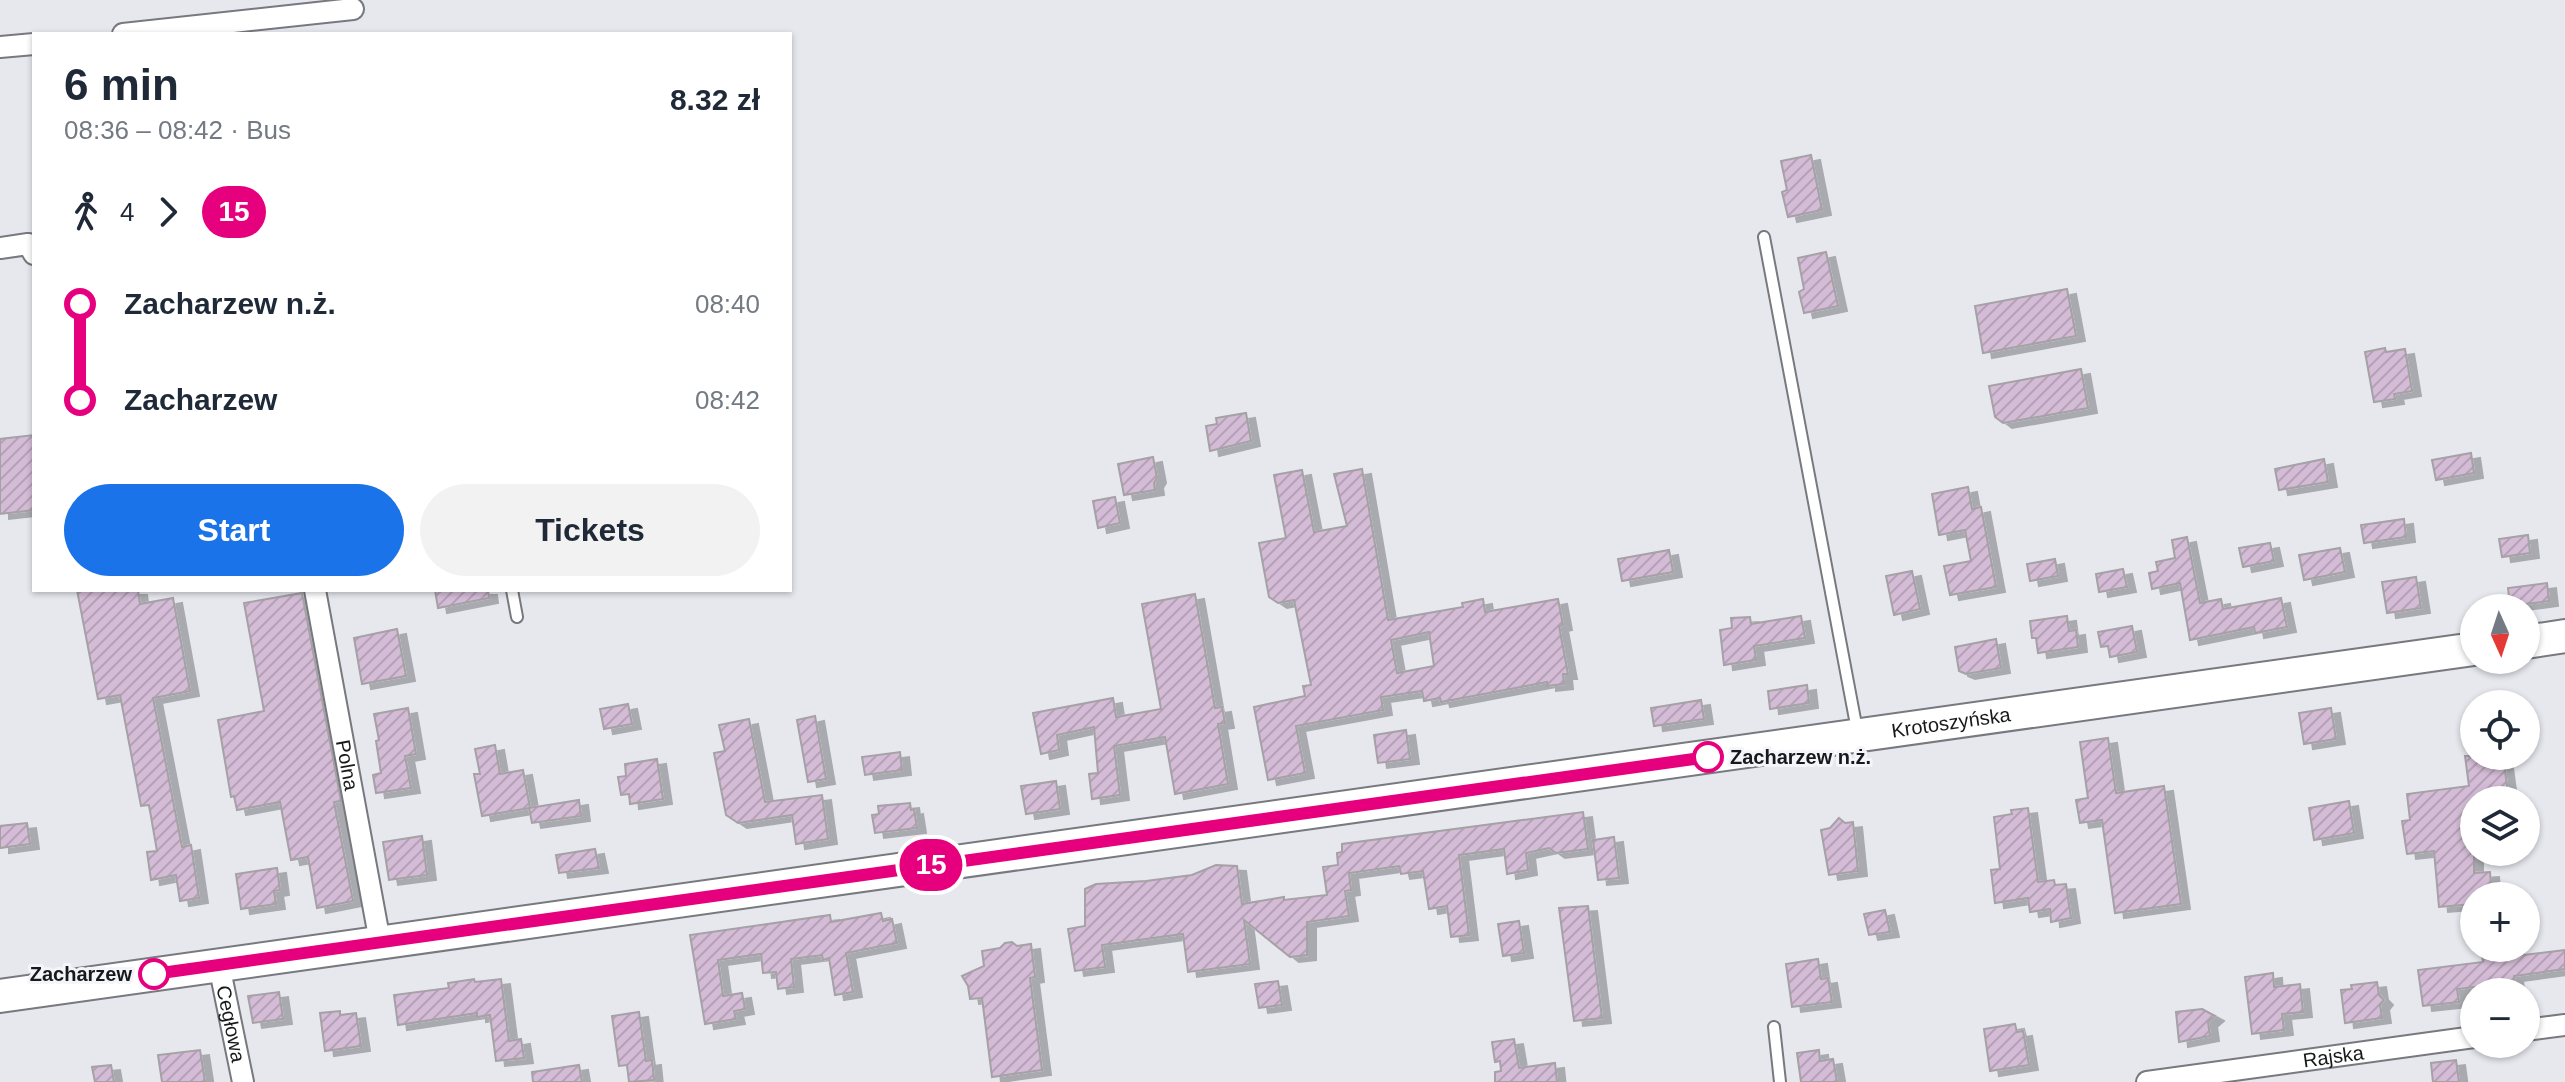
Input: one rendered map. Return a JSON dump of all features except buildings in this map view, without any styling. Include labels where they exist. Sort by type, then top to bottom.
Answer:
[{"type":"main road","points":[[2540,640],[2565,636]]},
{"type":"main road","name":"Krotoszyńska","points":[[0,996],[2460,651]]},
{"type":"street","points":[[141,32],[353,9]]},
{"type":"street","points":[[0,47],[32,44]]},
{"type":"street","points":[[0,248],[28,244],[32,251]]},
{"type":"street","name":"Polna","points":[[315,592],[380,942]]},
{"type":"street","name":"Cegłowa","points":[[219,965],[243,1082]]},
{"type":"street","points":[[2540,1028],[2565,1025]]},
{"type":"street","name":"Rajska","points":[[2147,1082],[2460,1039]]},
{"type":"lane","points":[[1764,237],[1858,736]]},
{"type":"lane","points":[[512,592],[517,617]]},
{"type":"lane","points":[[1774,1027],[1780,1082]]},
{"type":"bus line","name":"15","points":[[154,974],[1708,757]]},
{"type":"place","name":"Zacharzew n.ż.","points":[[1708,757]]},
{"type":"place","name":"Zacharzew","points":[[154,974]]}]
